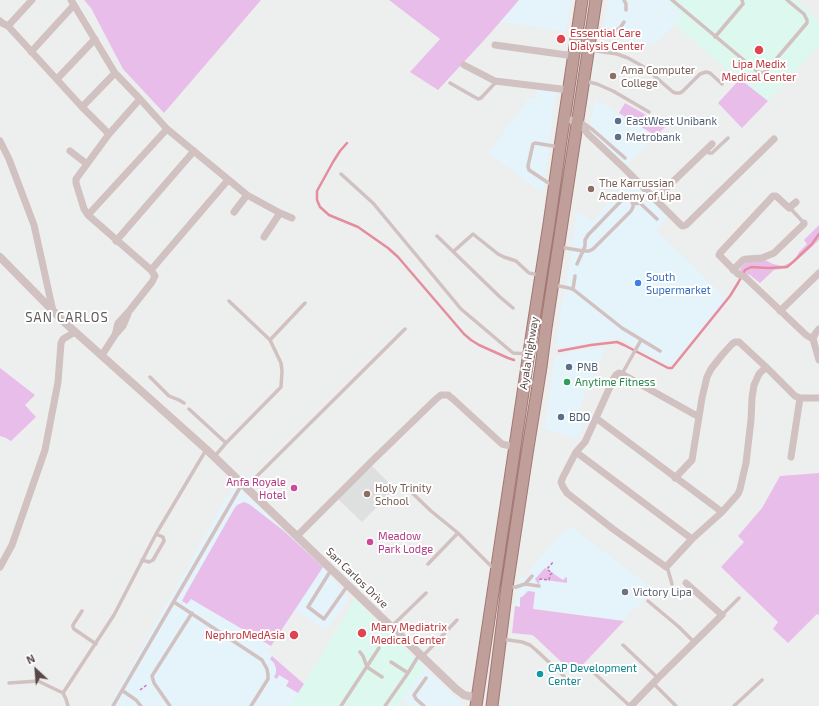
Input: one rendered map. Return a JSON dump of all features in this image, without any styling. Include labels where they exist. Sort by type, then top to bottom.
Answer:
[{"type":"highway","name":"Ayala Highway","points":[[476,702],[497,571],[514,447],[555,186],[582,0]]},
{"type":"highway","name":"Ayala Highway","points":[[492,706],[507,587],[596,0]]},
{"type":"highway","points":[[528,360],[541,367]]},
{"type":"street","points":[[8,26],[32,0]]},
{"type":"street","points":[[31,52],[72,3],[115,73],[167,129],[246,195],[292,218]]},
{"type":"street","points":[[0,21],[8,26],[82,107],[109,134]]},
{"type":"street","points":[[57,79],[95,39]]},
{"type":"street","points":[[495,45],[574,56]]},
{"type":"street","points":[[464,65],[496,82],[569,90]]},
{"type":"street","points":[[82,107],[115,73]]},
{"type":"street","points":[[102,355],[115,335],[123,326],[130,310],[154,280],[155,276],[151,270],[88,215],[84,209],[76,179],[109,134],[140,99]]},
{"type":"street","points":[[564,119],[577,121],[588,134],[680,225],[683,226],[686,225],[774,140]]},
{"type":"street","points":[[88,215],[167,129]]},
{"type":"street","points":[[0,141],[9,159],[34,225],[53,311]]},
{"type":"street","points":[[655,199],[712,144]]},
{"type":"street","points":[[70,151],[87,164]]},
{"type":"street","points":[[116,241],[194,151]]},
{"type":"street","points":[[151,270],[228,180]]},
{"type":"street","points":[[234,212],[246,195]]},
{"type":"street","points":[[796,202],[790,208],[776,196],[773,196],[719,255],[806,335],[813,339]]},
{"type":"street","points":[[264,237],[280,213]]},
{"type":"street","points":[[739,274],[744,260],[762,258],[774,253],[804,223]]},
{"type":"street","name":"San Carlos Drive","points":[[0,257],[75,332],[215,457],[458,691],[476,702]]},
{"type":"street","points":[[780,311],[819,273]]},
{"type":"street","points":[[819,328],[813,339],[819,360]]},
{"type":"street","points":[[0,567],[12,545],[45,450],[58,382],[61,343],[63,339],[75,332]]},
{"type":"street","points":[[675,478],[692,460],[704,386],[707,377],[711,369],[735,342],[739,342],[766,366],[796,397],[819,398]]},
{"type":"street","points":[[699,417],[619,373],[614,378],[585,442],[576,452],[563,477],[562,485],[565,490],[613,529],[666,567],[722,512],[734,499],[740,489],[746,464],[754,385],[759,374],[766,366]]},
{"type":"street","points":[[297,536],[377,455],[441,395],[448,395],[453,399],[502,444],[514,447]]},
{"type":"street","points":[[791,457],[800,398]]},
{"type":"street","points":[[596,418],[722,512]]},
{"type":"street","points":[[576,452],[692,540]]},
{"type":"street","points":[[631,706],[722,615],[686,583]]},
{"type":"lane","points":[[624,0],[626,10]]},
{"type":"lane","points":[[672,0],[758,72],[762,73],[807,23],[804,14],[787,0]]},
{"type":"lane","points":[[715,37],[743,4],[742,0]]},
{"type":"lane","points":[[624,22],[620,28],[616,30],[597,30],[589,46],[628,58],[644,67],[676,93],[683,91],[700,74],[706,72],[710,73],[722,84]]},
{"type":"lane","points":[[584,80],[613,91],[650,112]]},
{"type":"lane","points":[[450,83],[478,100],[496,82]]},
{"type":"lane","points":[[577,121],[590,127],[625,158]]},
{"type":"lane","points":[[706,150],[712,154],[728,138]]},
{"type":"lane","points":[[555,186],[529,170],[528,166],[533,144],[535,143],[560,147]]},
{"type":"lane","points":[[341,174],[373,202],[461,309],[513,353],[528,360]]},
{"type":"lane","points":[[559,247],[583,251],[593,249],[631,211],[633,204],[629,198],[622,200],[586,238],[583,251],[577,264]]},
{"type":"lane","points":[[633,204],[640,203],[657,219]]},
{"type":"lane","points":[[790,208],[804,223]]},
{"type":"lane","points":[[454,251],[473,234],[498,254],[518,262],[529,273],[541,276]]},
{"type":"lane","points":[[438,236],[500,298],[513,308]]},
{"type":"lane","points":[[573,289],[575,276]]},
{"type":"lane","points":[[553,285],[573,289],[617,324],[660,351]]},
{"type":"lane","points":[[215,457],[226,443],[281,387],[281,363],[270,340],[229,301]]},
{"type":"lane","points":[[270,340],[305,303]]},
{"type":"lane","points":[[113,706],[244,485],[405,329]]},
{"type":"lane","points":[[622,374],[641,340]]},
{"type":"lane","points":[[150,376],[170,396],[184,403]]},
{"type":"lane","points":[[189,409],[226,443]]},
{"type":"lane","points":[[63,693],[114,615],[156,534],[206,449]]},
{"type":"lane","points":[[404,485],[431,511],[458,533],[497,571]]},
{"type":"lane","points":[[428,564],[458,533]]},
{"type":"lane","points":[[142,560],[149,562],[153,560],[164,541],[162,537],[156,534]]},
{"type":"lane","points":[[666,567],[672,584]]},
{"type":"lane","points":[[332,569],[308,607],[324,619],[348,584]]},
{"type":"lane","points":[[525,584],[532,576]]},
{"type":"lane","points":[[507,587],[516,587],[525,584],[539,586]]},
{"type":"lane","points":[[391,627],[426,593]]},
{"type":"lane","points":[[722,615],[739,598]]},
{"type":"lane","points":[[648,601],[679,627],[694,642]]},
{"type":"lane","points":[[174,602],[260,658],[265,664],[268,672],[268,679],[251,706]]},
{"type":"lane","points":[[82,611],[73,625],[73,628],[96,644]]},
{"type":"lane","points":[[170,706],[153,681],[152,677],[192,614]]},
{"type":"lane","points":[[385,706],[421,655],[457,620]]},
{"type":"lane","points":[[501,639],[522,642],[530,645],[567,679]]},
{"type":"lane","points":[[623,645],[676,706]]},
{"type":"lane","points":[[341,706],[379,648]]},
{"type":"lane","points":[[360,652],[367,667],[382,677]]},
{"type":"lane","points":[[391,662],[408,673]]},
{"type":"lane","points":[[593,672],[631,706]]},
{"type":"lane","points":[[424,706],[416,699],[414,695],[426,678]]},
{"type":"lane","points":[[734,706],[762,680]]},
{"type":"lane","points":[[9,683],[38,681],[63,693],[68,706]]},
{"type":"lane","points":[[123,691],[136,700],[141,706]]},
{"type":"path","points":[[549,580],[552,573],[547,569],[554,561]]},
{"type":"path","points":[[140,690],[153,681]]},
{"type":"shaded area","points":[[84,0],[261,0],[164,113],[123,69],[91,8]]},
{"type":"shaded area","points":[[389,0],[519,0],[438,90],[410,72],[440,39]]},
{"type":"shaded area","points":[[519,0],[571,0],[566,32],[501,22]]},
{"type":"shaded area","points":[[608,0],[667,0],[683,15],[656,44],[602,37]]},
{"type":"shaded area","name":"Lipa Medix Medical Center","points":[[667,0],[797,0],[819,22],[819,45],[768,101],[706,52],[675,24],[682,15]]},
{"type":"shaded area","points":[[740,79],[768,101],[742,128],[718,103]]},
{"type":"shaded area","points":[[537,88],[556,91],[543,193],[488,153],[529,98],[535,98]]},
{"type":"shaded area","points":[[595,99],[656,136],[626,165],[589,132]]},
{"type":"shaded area","points":[[625,103],[666,126],[656,136],[619,113]]},
{"type":"shaded area","name":"South Supermarket","points":[[628,178],[668,217],[656,230],[726,298],[672,364],[669,365],[620,338],[556,349],[577,211],[593,221]]},
{"type":"shaded area","points":[[819,225],[819,240],[787,268],[774,270],[760,283],[750,275],[739,271],[746,262],[765,260],[782,266],[790,263],[807,244],[804,240]]},
{"type":"shaded area","points":[[606,347],[576,416],[586,420],[576,439],[544,429],[555,357],[576,351]]},
{"type":"shaded area","points":[[0,368],[35,395],[25,405],[36,417],[11,441],[0,436]]},
{"type":"shaded area","name":"Holy Trinity School","points":[[371,465],[395,489],[362,522],[338,499]]},
{"type":"shaded area","points":[[819,473],[819,615],[817,614],[788,643],[773,629],[778,622],[721,567],[744,542],[738,536],[762,508],[780,476]]},
{"type":"shaded area","points":[[234,484],[323,567],[349,599],[326,631],[295,610],[267,651],[304,684],[290,706],[107,706],[114,697]]},
{"type":"shaded area","points":[[244,502],[249,504],[284,531],[323,567],[271,646],[191,599],[187,604],[182,601],[234,509],[237,505]]},
{"type":"shaded area","points":[[570,526],[654,589],[635,610],[633,608],[624,621],[515,606],[520,578],[528,576],[531,569],[562,532]]},
{"type":"shaded area","points":[[545,568],[563,580],[566,577],[567,583],[540,579],[538,584],[535,579]]},
{"type":"shaded area","points":[[528,591],[535,592],[533,609],[624,621],[574,674],[532,635],[512,633],[515,606],[520,607],[520,598]]},
{"type":"shaded area","name":"Mary Mediatrix Medical Center","points":[[355,599],[424,667],[398,706],[290,706],[304,684]]},
{"type":"shaded area","points":[[272,656],[304,684],[298,693],[286,686],[289,681],[279,675],[277,679],[274,677],[276,668],[270,659]]},
{"type":"shaded area","points":[[424,667],[463,706],[410,706],[402,699]]},
{"type":"waterway","points":[[347,143],[333,162],[317,191],[317,200],[320,207],[329,215],[358,227],[388,248],[398,257],[464,334],[471,340],[514,360]]},
{"type":"waterway","points":[[559,351],[617,342],[668,368],[672,368],[730,296],[745,270],[751,267],[787,267],[812,244],[819,234]]},
{"type":"place","name":"Essential Care Dialysis Center","points":[[561,39]]},
{"type":"place","name":"Lipa Medix Medical Center","points":[[759,50]]},
{"type":"place","name":"Ama Computer College","points":[[613,76]]},
{"type":"place","name":"EastWest Unibank","points":[[618,121]]},
{"type":"place","name":"Metrobank","points":[[618,137]]},
{"type":"place","name":"The Karrussian Academy of Lipa","points":[[591,189]]},
{"type":"place","name":"South Supermarket","points":[[638,283]]},
{"type":"place","name":"PNB","points":[[569,367]]},
{"type":"place","name":"Anytime Fitness","points":[[567,382]]},
{"type":"place","name":"BDO","points":[[561,417]]},
{"type":"place","name":"Anfa Royale Hotel","points":[[294,488]]},
{"type":"place","name":"Holy Trinity School","points":[[367,494]]},
{"type":"place","name":"Meadow Park Lodge","points":[[370,542]]},
{"type":"place","name":"Victory Lipa","points":[[625,592]]},
{"type":"place","name":"Mary Mediatrix Medical Center","points":[[362,633]]},
{"type":"place","name":"NephroMedAsia","points":[[294,635]]},
{"type":"place","name":"CAP Development Center","points":[[540,674]]},
{"type":"district","name":"SAN CARLOS","points":[[67,318]]}]
